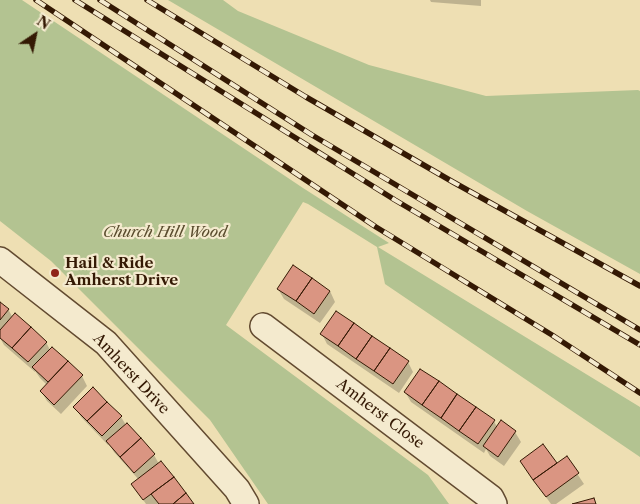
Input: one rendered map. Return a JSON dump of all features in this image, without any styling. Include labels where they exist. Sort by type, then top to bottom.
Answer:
[{"type":"street","name":"Amherst Drive","points":[[0,260],[106,343],[237,489],[246,504]]},
{"type":"street","name":"Amherst Close","points":[[263,326],[491,498],[494,504]]},
{"type":"green space","name":"Church Hill Wood","points":[[0,0],[22,0],[303,188],[389,243],[378,247],[640,407],[640,457],[385,284],[377,247],[303,202],[226,325],[428,475],[449,504],[268,504],[210,420],[51,261],[0,221]]},
{"type":"green space","points":[[168,0],[223,0],[238,11],[369,65],[486,96],[640,91],[640,274],[527,211]]},
{"type":"building","points":[[293,265],[312,278],[296,301],[277,289]]},
{"type":"building","points":[[312,278],[330,291],[314,314],[296,301]]},
{"type":"building","points":[[0,302],[9,309],[0,320]]},
{"type":"building","points":[[336,311],[354,323],[338,346],[320,334]]},
{"type":"building","points":[[15,313],[31,327],[12,348],[0,338],[0,330]]},
{"type":"building","points":[[354,323],[372,336],[356,359],[338,346]]},
{"type":"building","points":[[31,327],[47,342],[28,362],[12,348]]},
{"type":"building","points":[[372,336],[390,348],[374,371],[356,359]]},
{"type":"building","points":[[52,347],[68,361],[48,382],[32,367]]},
{"type":"building","points":[[390,348],[409,361],[393,384],[374,371]]},
{"type":"building","points":[[68,361],[83,375],[54,405],[40,391]]},
{"type":"building","points":[[420,369],[439,381],[422,405],[404,392]]},
{"type":"building","points":[[439,381],[457,394],[441,418],[422,405]]},
{"type":"building","points":[[93,387],[107,402],[87,421],[73,407]]},
{"type":"building","points":[[457,394],[476,407],[459,431],[441,418]]},
{"type":"building","points":[[107,402],[122,416],[102,436],[87,421]]},
{"type":"building","points":[[476,407],[495,420],[478,444],[459,431]]},
{"type":"building","points":[[501,420],[516,431],[498,457],[483,446]]},
{"type":"building","points":[[127,423],[141,438],[120,457],[106,441]]},
{"type":"building","points":[[141,438],[155,454],[134,473],[120,457]]},
{"type":"building","points":[[543,444],[557,463],[533,480],[520,461]]},
{"type":"building","points":[[567,456],[579,473],[546,497],[533,480]]},
{"type":"building","points":[[161,461],[174,477],[143,500],[131,484]]},
{"type":"building","points":[[174,477],[186,493],[173,504],[159,504],[151,494]]},
{"type":"building","points":[[186,493],[194,504],[173,504]]},
{"type":"building","points":[[594,498],[596,504],[572,504]]},
{"type":"railway","points":[[36,0],[376,227],[552,335],[640,393]]},
{"type":"railway","points":[[75,0],[395,200],[640,345]]},
{"type":"railway","points":[[100,0],[312,135],[640,330]]},
{"type":"railway","points":[[147,0],[306,97],[453,182],[640,286]]},
{"type":"place","name":"Hail & Ride Amherst Drive","points":[[55,273]]}]
